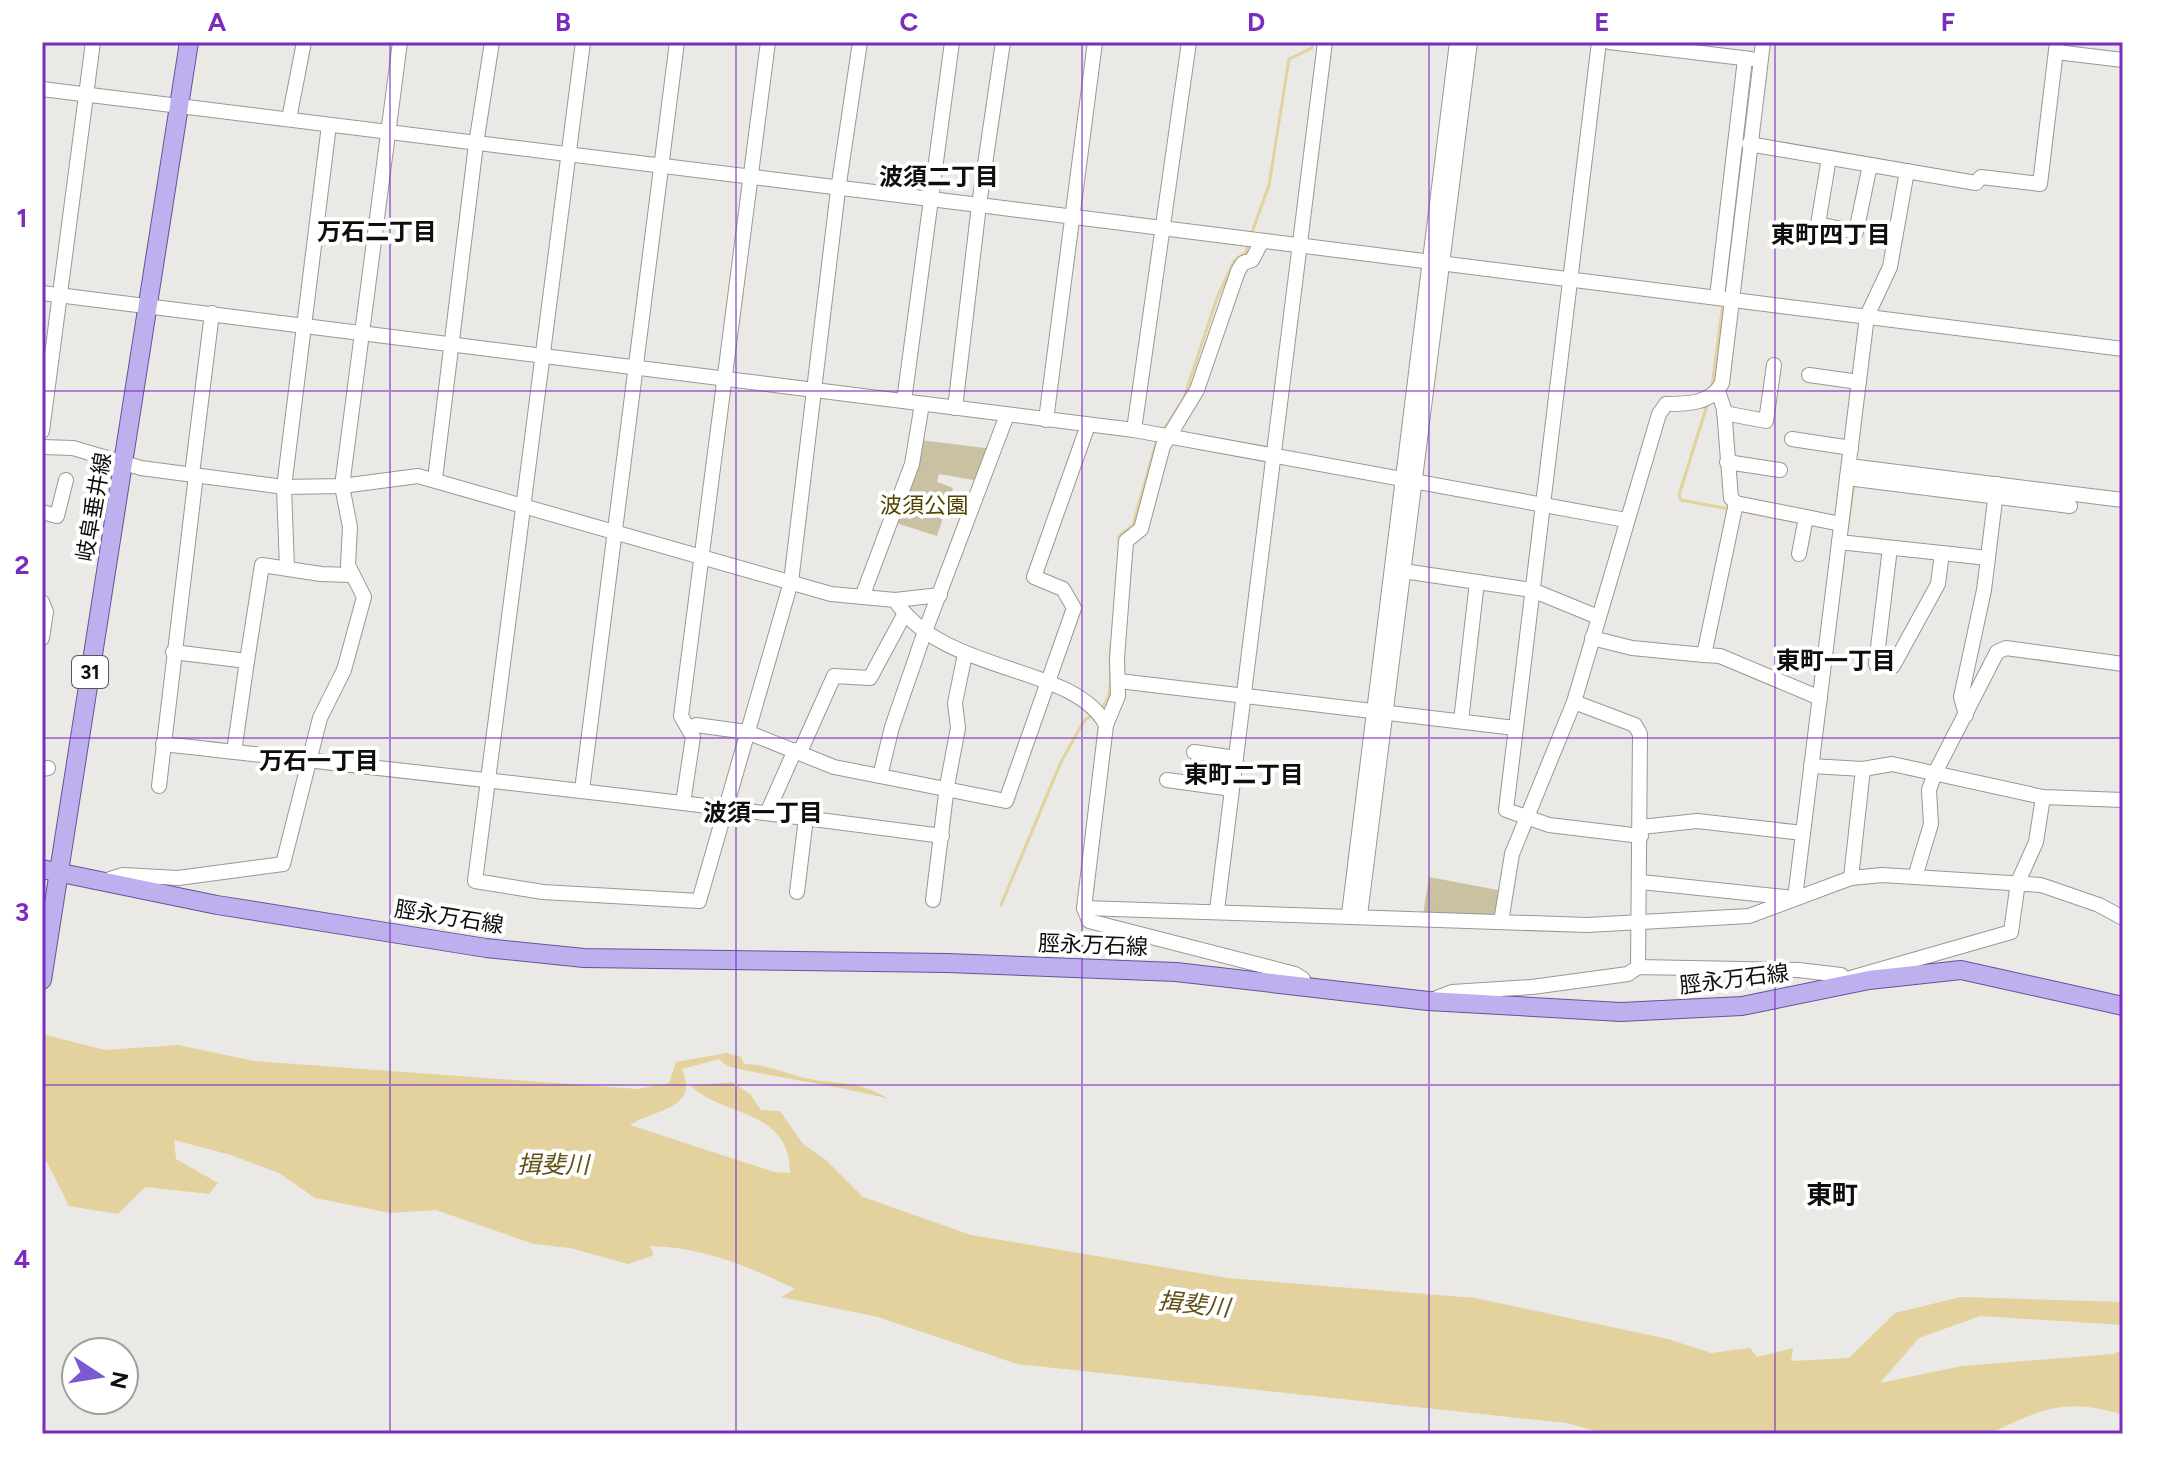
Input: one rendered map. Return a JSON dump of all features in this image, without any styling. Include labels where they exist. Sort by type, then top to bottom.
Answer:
[{"type":"main road","name":"岐阜垂井線","points":[[42,980],[52,874],[126,463],[189,42]]},
{"type":"main road","name":"脛永万石線","points":[[52,874],[107,880],[217,905],[534,954],[629,959],[947,963],[1161,972],[1428,1001],[1663,1012],[1742,1006],[1846,983],[1961,970],[2123,1006]]},
{"type":"street","points":[[42,431],[93,42]]},
{"type":"street","points":[[289,119],[304,42]]},
{"type":"street","points":[[107,880],[123,875],[178,878],[283,864],[320,718],[344,670],[364,597],[348,565],[350,527],[342,486],[385,132],[400,42]]},
{"type":"street","points":[[435,479],[476,144],[492,42]]},
{"type":"street","points":[[583,42],[475,881],[543,892],[699,901],[791,582],[838,190],[860,42]]},
{"type":"street","points":[[582,790],[677,42]]},
{"type":"street","points":[[683,803],[693,737],[681,716],[748,178],[768,42]]},
{"type":"street","points":[[904,401],[952,42]]},
{"type":"street","points":[[955,408],[979,205],[1003,42]]},
{"type":"street","points":[[1046,420],[1095,42]]},
{"type":"street","points":[[1134,430],[1189,42]]},
{"type":"street","points":[[1217,910],[1325,42]]},
{"type":"street","points":[[1354,915],[1435,263],[1457,42]]},
{"type":"street","points":[[1435,263],[1470,42]]},
{"type":"street","points":[[1599,42],[1506,810],[1549,825],[1641,832],[1706,821],[1803,833]]},
{"type":"street","points":[[1609,42],[1701,48],[1752,60]]},
{"type":"street","points":[[1763,42],[1752,60],[1724,298],[1718,391],[1724,413],[1731,498],[1736,503],[1841,524]]},
{"type":"street","points":[[1749,144],[1976,183],[1981,177],[2040,184],[2056,47],[2123,60]]},
{"type":"street","points":[[1724,298],[1749,144],[1752,60]]},
{"type":"street","points":[[42,89],[2123,349]]},
{"type":"street","points":[[287,568],[284,487],[329,125]]},
{"type":"street","points":[[1829,158],[1818,224],[1856,232],[1870,165]]},
{"type":"street","points":[[1795,898],[1867,316],[1890,267],[1907,171]]},
{"type":"street","points":[[1262,241],[1252,260],[1243,263],[1238,271],[1197,390],[1163,446],[1141,529],[1126,541],[1117,658],[1118,696],[1106,725],[1084,908],[1089,921],[1295,974],[1303,979],[1304,988]]},
{"type":"street","points":[[42,293],[1134,430],[1626,520]]},
{"type":"street","points":[[159,786],[212,313]]},
{"type":"street","points":[[1724,413],[1766,421],[1774,365]]},
{"type":"street","points":[[1809,375],[1859,382]]},
{"type":"street","points":[[1501,922],[1512,854],[1574,702],[1659,414],[1666,404],[1694,404],[1718,391]]},
{"type":"street","points":[[862,597],[912,464],[922,404]]},
{"type":"street","points":[[880,776],[892,727],[966,514],[993,458],[1007,415]]},
{"type":"street","points":[[689,729],[696,725],[747,732],[834,767],[947,786],[1006,801],[1074,608],[1063,589],[1034,577],[1088,425]]},
{"type":"street","points":[[1792,439],[1851,448]]},
{"type":"street","points":[[42,447],[73,448],[126,463],[284,487],[342,486],[418,476],[615,529],[831,594],[895,600],[940,595]]},
{"type":"street","points":[[1727,462],[1780,470]]},
{"type":"street","points":[[1848,472],[1996,491],[2123,500]]},
{"type":"street","points":[[1380,712],[1403,571],[1409,479]]},
{"type":"street","points":[[42,512],[57,516],[66,480]]},
{"type":"street","points":[[1996,491],[2070,506]]},
{"type":"street","points":[[1966,715],[1961,697],[1988,558],[1996,491]]},
{"type":"street","points":[[1704,655],[1736,503]]},
{"type":"street","points":[[1799,554],[1806,517]]},
{"type":"street","points":[[1839,542],[1988,558]]},
{"type":"street","points":[[1890,548],[1876,664],[1893,666],[1938,584],[1942,553]]},
{"type":"street","points":[[234,752],[262,565],[351,575]]},
{"type":"street","points":[[1403,571],[1532,590],[1598,617]]},
{"type":"street","points":[[1461,721],[1477,582]]},
{"type":"street","points":[[895,600],[904,615],[924,634],[965,654],[1070,692],[1101,717],[1106,725]]},
{"type":"street","points":[[42,602],[46,612],[42,638]]},
{"type":"street","points":[[767,813],[834,676],[870,678],[904,615]]},
{"type":"street","points":[[1592,638],[1632,648],[1720,656],[1820,698]]},
{"type":"street","points":[[1915,877],[1931,824],[1929,790],[1935,773],[1997,652],[2006,648],[2123,664]]},
{"type":"street","points":[[173,652],[247,661]]},
{"type":"street","points":[[933,900],[947,786],[958,728],[955,703],[965,654]]},
{"type":"street","points":[[1119,681],[1515,728]]},
{"type":"street","points":[[1574,702],[1635,725],[1640,734],[1638,967]]},
{"type":"street","points":[[163,744],[487,783],[582,790],[942,836]]},
{"type":"street","points":[[1194,752],[1236,758]]},
{"type":"street","points":[[1811,766],[1863,769],[1892,764],[2043,797],[2123,800]]},
{"type":"street","points":[[1851,878],[1863,769]]},
{"type":"street","points":[[1167,780],[1232,789]]},
{"type":"street","points":[[1428,1001],[1452,992],[1532,987],[1628,974],[1638,967],[1798,970],[1841,975],[1846,983],[1855,974],[2011,932],[2018,882],[2036,842],[2043,797]]},
{"type":"street","points":[[797,892],[806,818]]},
{"type":"street","points":[[1084,908],[1217,910],[1501,922],[1640,923],[1749,916],[1851,878],[1915,877],[2018,882],[2056,888],[2123,918]]},
{"type":"street","points":[[1641,882],[1795,898]]},
{"type":"green space","name":"波須公園","points":[[920,440],[993,449],[980,481],[939,474],[937,482],[953,488],[937,536],[893,522]]},
{"type":"green space","points":[[1429,877],[1503,891],[1498,920],[1423,915]]},
{"type":"water","name":"揖斐川","points":[[42,1034],[105,1050],[178,1045],[254,1061],[638,1089],[669,1083],[676,1062],[727,1053],[741,1057],[744,1064],[857,1086],[889,1099],[727,1066],[719,1059],[682,1069],[686,1082],[680,1100],[630,1125],[774,1172],[790,1173],[787,1152],[768,1126],[704,1096],[691,1086],[732,1082],[750,1094],[761,1110],[780,1111],[803,1144],[826,1160],[863,1197],[971,1235],[1228,1278],[1475,1298],[1668,1339],[1711,1353],[1750,1348],[1757,1357],[1793,1348],[1791,1361],[1849,1358],[1895,1313],[1961,1297],[2123,1302],[2123,1325],[1980,1316],[1919,1338],[1880,1383],[1962,1366],[2113,1354],[2123,1350],[2123,1415],[2085,1407],[2054,1408],[1989,1434],[1608,1434],[1566,1423],[1017,1364],[878,1317],[781,1297],[795,1289],[707,1254],[650,1246],[654,1255],[628,1264],[570,1248],[534,1244],[436,1210],[390,1213],[315,1198],[279,1173],[231,1155],[174,1140],[176,1159],[218,1183],[209,1194],[145,1187],[118,1214],[69,1206],[47,1162],[42,1161]]},
{"type":"waterway","points":[[1251,235],[1269,185],[1289,59],[1312,48],[1312,42]]},
{"type":"waterway","points":[[1164,429],[1184,398],[1217,298],[1234,261],[1246,252],[1249,242]]},
{"type":"waterway","points":[[1712,386],[1723,303]]},
{"type":"waterway","points":[[1708,402],[1679,495],[1681,500],[1729,509]]},
{"type":"waterway","points":[[1119,545],[1119,536],[1133,525],[1157,439]]},
{"type":"waterway","points":[[1847,532],[1854,483]]},
{"type":"waterway","points":[[1741,511],[1792,521]]},
{"type":"waterway","points":[[1098,711],[1110,690],[1111,644]]},
{"type":"waterway","points":[[1001,905],[1061,762],[1084,721],[1092,715]]},
{"type":"district","name":"波須二丁目","points":[[939,176]]},
{"type":"district","name":"万石二丁目","points":[[377,231]]},
{"type":"district","name":"東町四丁目","points":[[1831,234]]},
{"type":"district","name":"東町一丁目","points":[[1836,660]]},
{"type":"district","name":"万石一丁目","points":[[319,760]]},
{"type":"district","name":"東町二丁目","points":[[1244,774]]},
{"type":"district","name":"波須一丁目","points":[[763,812]]},
{"type":"district","name":"東町","points":[[1832,1195]]}]
